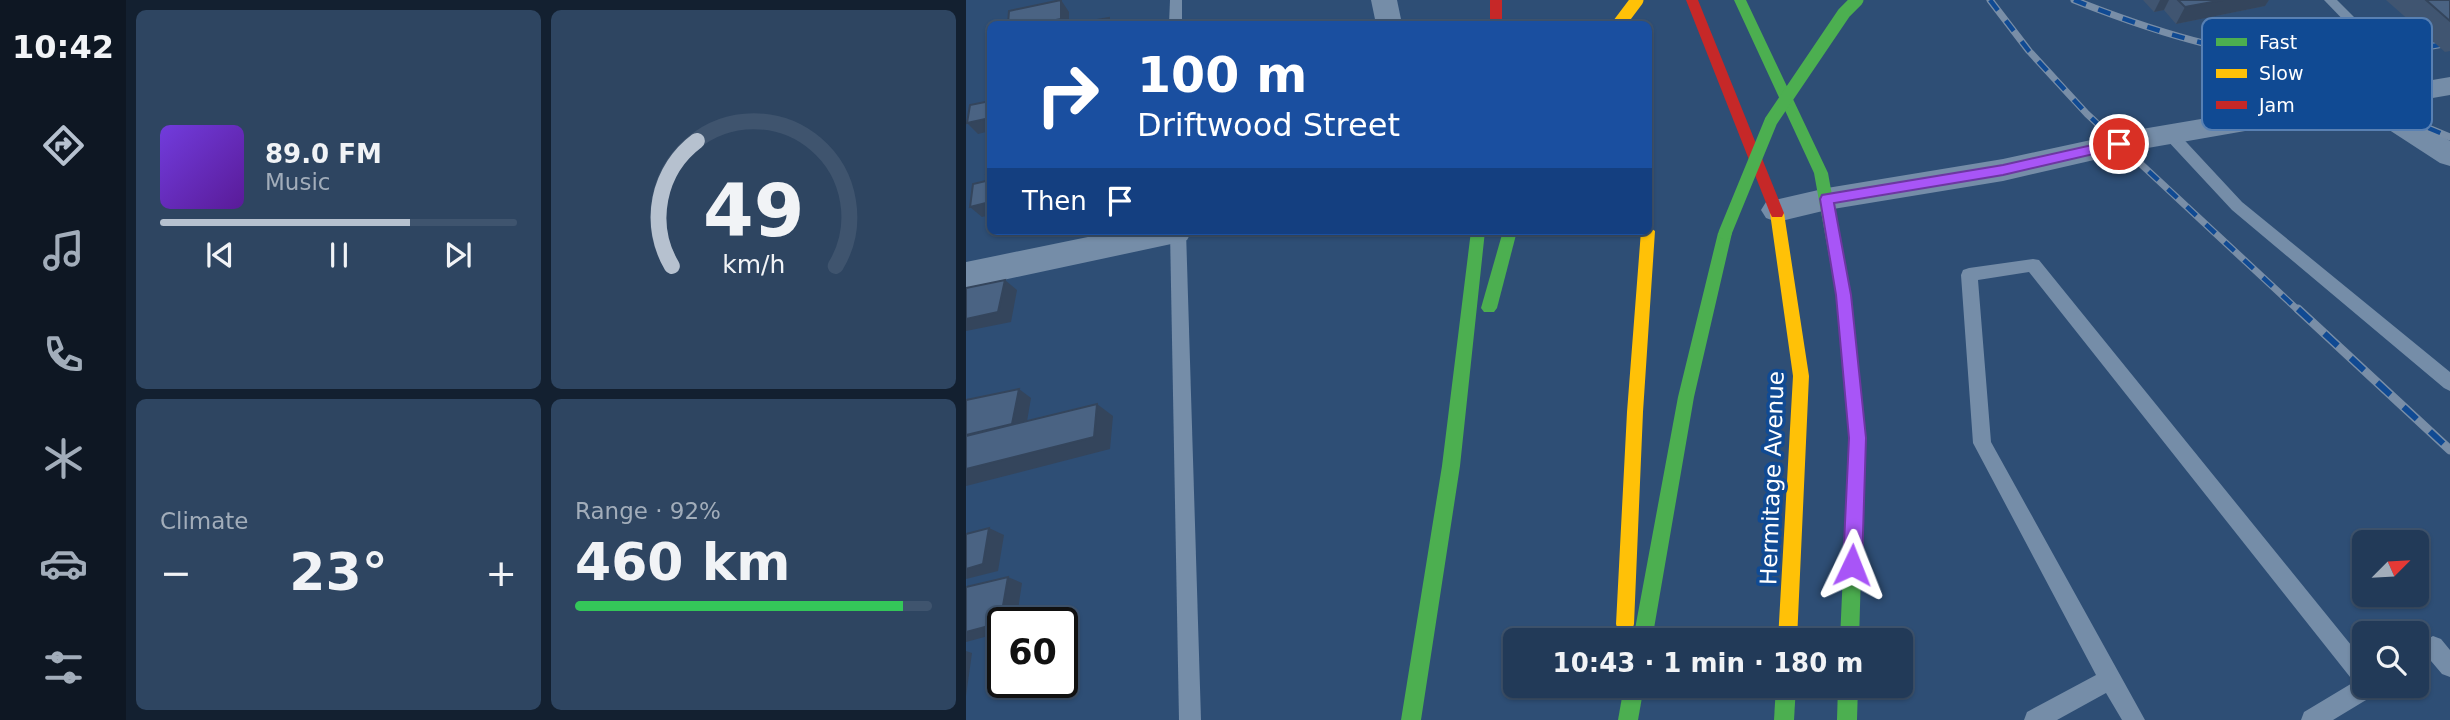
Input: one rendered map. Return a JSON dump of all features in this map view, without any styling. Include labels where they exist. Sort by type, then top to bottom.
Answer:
[{"type":"main road","points":[[1496,0],[1496,21]]},
{"type":"main road","points":[[1621,0],[1625,21]]},
{"type":"main road","points":[[1621,21],[1637,0]]},
{"type":"main road","name":"Hermitage Avenue","points":[[1692,0],[1777,210],[1801,376],[1789,628]]},
{"type":"main road","points":[[1740,0],[1821,173],[1827,199],[1843,295],[1857,438],[1850,628]]},
{"type":"main road","points":[[1644,628],[1686,397],[1725,233],[1771,121],[1844,13],[1857,0]]},
{"type":"main road","points":[[1411,720],[1451,466],[1478,235]]},
{"type":"main road","points":[[1451,466],[1509,235]]},
{"type":"main road","points":[[1625,628],[1635,412],[1648,235]]},
{"type":"main road","points":[[1620,720],[1621,698]]},
{"type":"main road","points":[[1628,720],[1632,698]]},
{"type":"main road","points":[[1784,720],[1785,698]]},
{"type":"main road","points":[[1847,720],[1848,698]]},
{"type":"street","points":[[1384,0],[1388,21]]},
{"type":"street","points":[[2432,90],[2450,86]]},
{"type":"street","points":[[1777,210],[1827,199],[2003,170],[2202,129]]},
{"type":"street","points":[[2410,130],[2450,155]]},
{"type":"street","points":[[966,275],[1158,235]]},
{"type":"lane","points":[[1176,0],[1177,21]]},
{"type":"lane","points":[[2330,0],[2348,18]]},
{"type":"lane","points":[[2170,134],[2237,206],[2450,383]]},
{"type":"lane","points":[[1177,235],[1189,720]]},
{"type":"lane","points":[[2134,720],[1982,443],[1969,275],[2032,265],[2352,663]]},
{"type":"lane","points":[[2429,650],[2433,647],[2450,666]]},
{"type":"lane","points":[[2035,720],[2110,679]]},
{"type":"lane","points":[[2312,720],[2352,696]]},
{"type":"building","points":[[1061,0],[1061,19],[1008,21],[1009,11]]},
{"type":"building","points":[[2178,0],[2223,0],[2185,7]]},
{"type":"building","points":[[2426,0],[2450,0],[2450,21]]},
{"type":"building","points":[[987,102],[987,119],[967,123],[970,105]]},
{"type":"building","points":[[987,181],[987,203],[970,207],[973,184]]},
{"type":"building","points":[[1005,280],[998,312],[966,319],[966,288]]},
{"type":"building","points":[[1019,389],[1012,424],[966,435],[966,400]]},
{"type":"building","points":[[1097,404],[1094,437],[966,469],[966,436]]},
{"type":"building","points":[[989,528],[983,564],[966,569],[966,534]]},
{"type":"building","points":[[1008,577],[1003,607],[987,607],[987,626],[966,632],[966,587]]},
{"type":"railway","points":[[1990,0],[2029,51],[2087,114],[2299,311]]},
{"type":"railway","points":[[2074,0],[2202,43]]},
{"type":"railway","points":[[2432,46],[2450,43]]},
{"type":"railway","points":[[2432,130],[2450,137]]},
{"type":"railway","points":[[2298,309],[2450,450]]},
{"type":"traffic: fast","points":[[1740,0],[1821,173],[1843,295],[1857,438],[1850,628]]},
{"type":"traffic: fast","points":[[1725,233],[1771,121],[1844,13],[1857,0]]},
{"type":"traffic: fast","points":[[1644,628],[1686,397],[1725,233]]},
{"type":"traffic: fast","points":[[1411,720],[1451,466],[1478,235]]},
{"type":"traffic: fast","points":[[1489,308],[1509,235]]},
{"type":"traffic: fast","points":[[1628,720],[1632,698]]},
{"type":"traffic: fast","points":[[1784,720],[1785,698]]},
{"type":"traffic: fast","points":[[1847,720],[1848,698]]},
{"type":"traffic: slow","points":[[1621,21],[1637,0]]},
{"type":"traffic: slow","points":[[1777,213],[1801,376],[1789,628]]},
{"type":"traffic: slow","points":[[1625,624],[1635,412],[1648,235]]},
{"type":"traffic: jam","points":[[1496,0],[1496,21]]},
{"type":"traffic: jam","points":[[1692,0],[1777,213]]},
{"type":"route","points":[[1852,565],[1857,438],[1843,295],[1827,199],[2003,170],[2119,144]]}]
